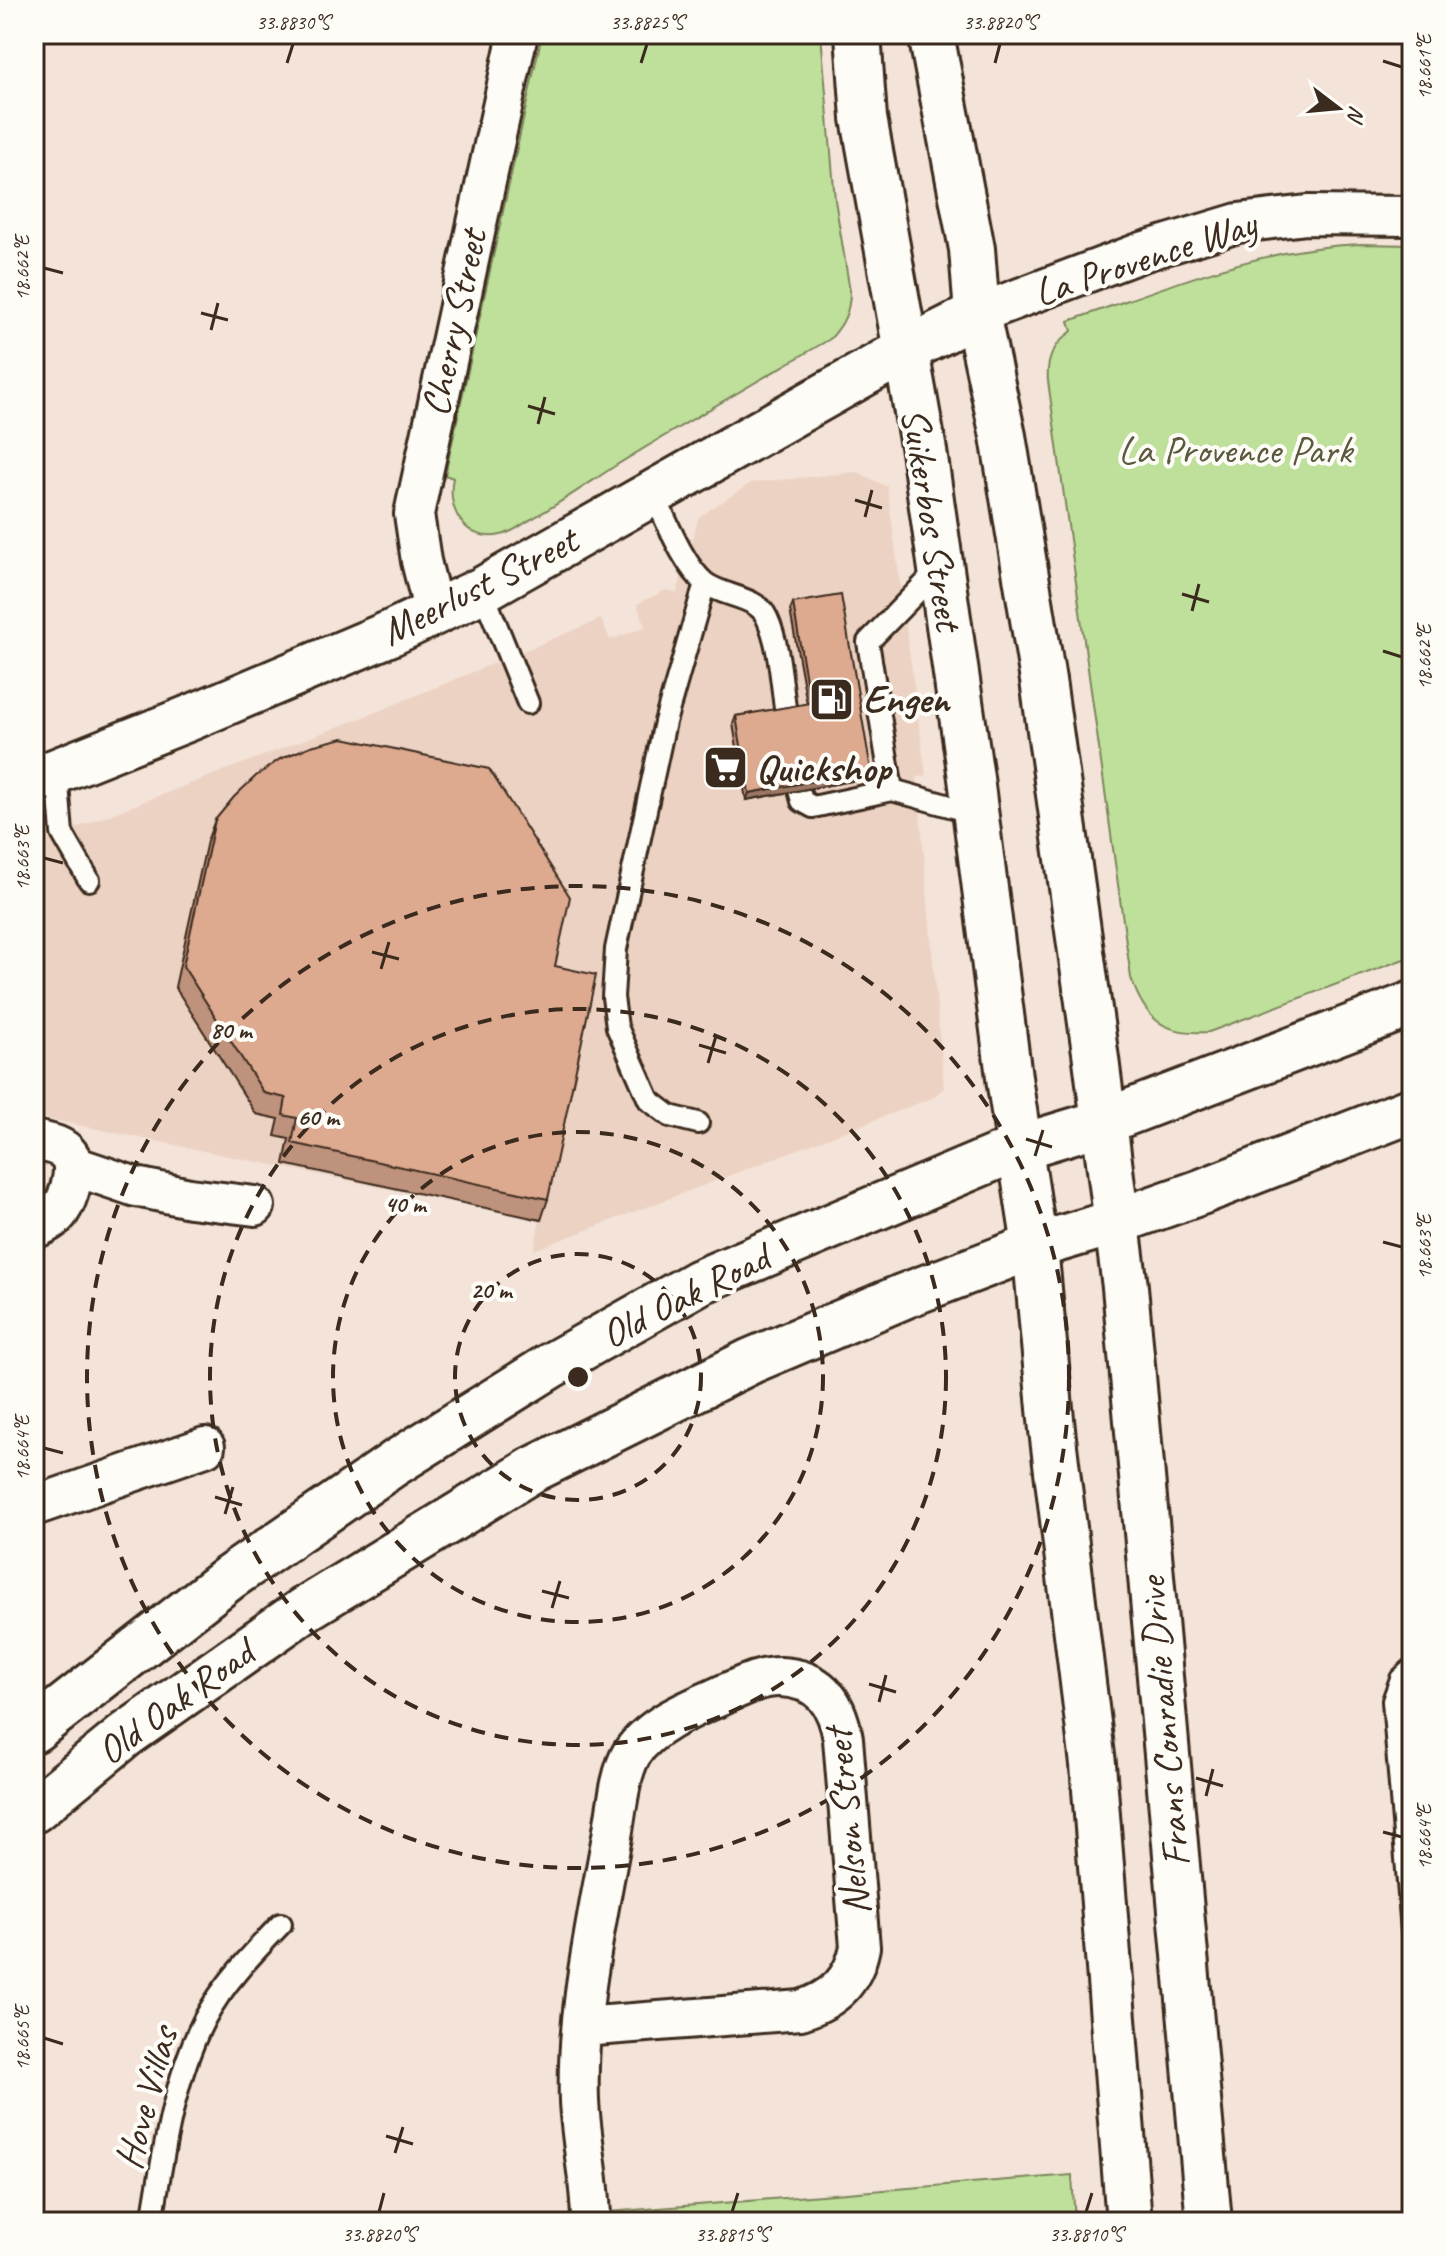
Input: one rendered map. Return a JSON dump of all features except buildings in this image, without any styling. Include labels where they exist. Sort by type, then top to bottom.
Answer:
[{"type":"street","name":"Cherry Street","points":[[434,613],[421,561],[414,514],[518,34]]},
{"type":"street","name":"Suikerbos Street","points":[[858,34],[864,118],[924,451],[1020,1147]]},
{"type":"street","name":"Suikerbos Street","points":[[931,34],[972,249],[977,314],[1003,436],[1043,680],[1116,1222]]},
{"type":"street","name":"La Provence Way","points":[[977,314],[1129,257],[1238,223],[1307,215],[1412,216]]},
{"type":"street","name":"Meerlust Street","points":[[46,776],[192,717],[482,590],[904,351],[977,314]]},
{"type":"street","name":"Old Oak Road","points":[[34,1730],[229,1578],[395,1463],[550,1366],[699,1282],[1020,1147],[1103,1122],[1412,1004]]},
{"type":"street","name":"Old Oak Road","points":[[34,1810],[127,1734],[305,1609],[532,1470],[751,1361],[904,1296],[1035,1246],[1116,1222],[1412,1110]]},
{"type":"street","points":[[34,1140],[64,1150],[71,1156],[74,1166],[60,1212],[50,1222],[34,1229]]},
{"type":"street","name":"Frans Conradie Drive","points":[[1020,1147],[1035,1246],[1052,1430],[1093,1764],[1129,2222]]},
{"type":"street","points":[[74,1166],[136,1187],[255,1206]]},
{"type":"street","name":"Frans Conradie Drive","points":[[1116,1222],[1125,1287],[1209,2222]]},
{"type":"street","points":[[34,1506],[205,1447]]},
{"type":"street","name":"Nelson Street","points":[[582,2027],[801,2010],[832,1997],[849,1980],[860,1947],[843,1739],[835,1707],[816,1688],[785,1677],[760,1680],[704,1703],[660,1726],[632,1754],[623,1778],[582,2027],[579,2100],[591,2222]]},
{"type":"lane","points":[[653,493],[693,570],[705,583],[757,605],[767,616],[786,714]]},
{"type":"lane","points":[[846,645],[868,642],[941,568]]},
{"type":"lane","points":[[698,1123],[670,1116],[649,1100],[617,1027],[613,997],[616,949],[651,784],[671,699],[705,583]]},
{"type":"lane","points":[[482,590],[528,703]]},
{"type":"lane","points":[[868,642],[892,790]]},
{"type":"lane","points":[[777,657],[798,654]]},
{"type":"lane","points":[[46,776],[62,833],[89,880]]},
{"type":"lane","points":[[799,790],[802,801],[811,807],[892,790],[975,813]]},
{"type":"lane","points":[[1412,1669],[1401,1679],[1393,1701],[1412,1931]]},
{"type":"lane","name":"Hove Villas","points":[[152,2222],[175,2103],[189,2054],[204,2020],[221,1995],[281,1924]]},
{"type":"shaded area","points":[[858,472],[887,487],[926,776],[917,777],[944,1088],[932,1098],[534,1250],[540,1220],[34,1116],[34,844],[369,715],[601,619],[610,640],[645,627],[637,604],[666,590],[677,593],[699,517],[751,483]]},
{"type":"green space","points":[[542,34],[821,34],[835,200],[850,298],[845,317],[830,339],[515,529],[488,536],[468,529],[461,521],[452,501],[453,478],[445,475]]},
{"type":"green space","name":"La Provence Park","points":[[1412,245],[1412,956],[1209,1032],[1179,1031],[1158,1022],[1150,1014],[1131,978],[1048,366],[1060,341],[1072,331],[1069,321],[1249,261],[1322,247]]},
{"type":"green space","points":[[1072,2175],[1075,2222],[610,2222],[609,2212]]},
{"type":"place","name":"Engen","points":[[832,699]]},
{"type":"place","name":"Quickshop","points":[[725,768]]}]
